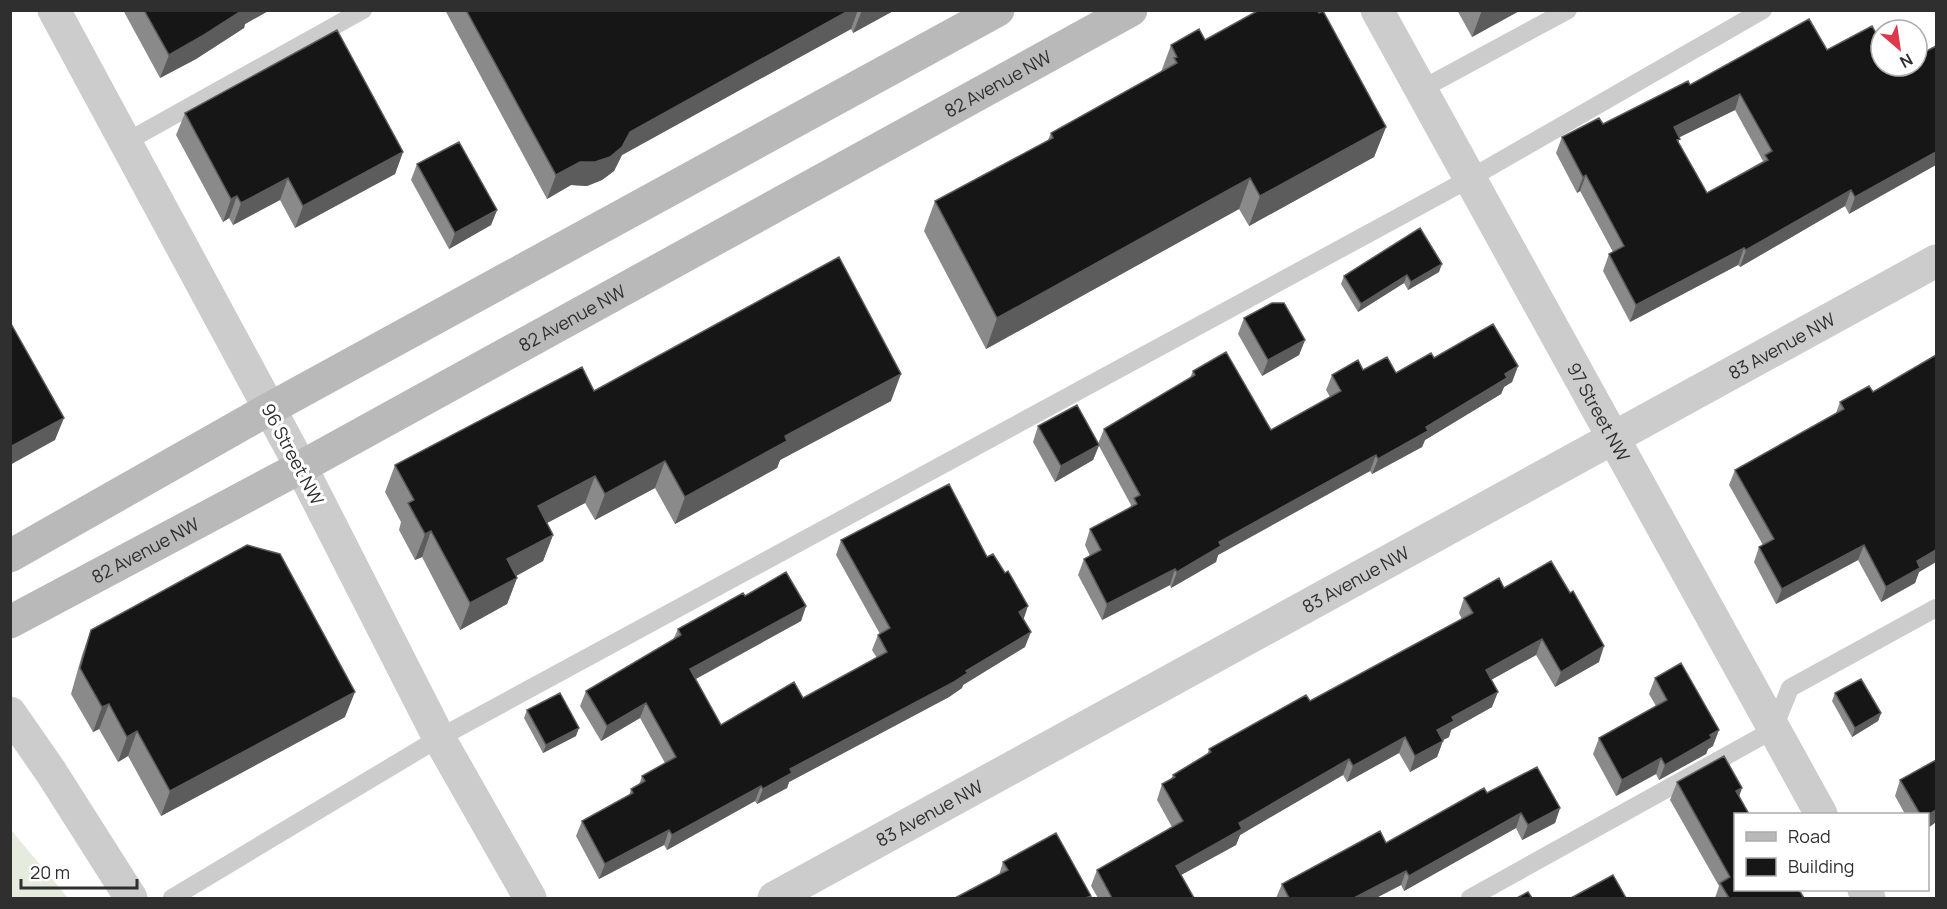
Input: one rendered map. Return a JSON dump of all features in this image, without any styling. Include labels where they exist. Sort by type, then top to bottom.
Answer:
[{"type":"main road","points":[[10,556],[269,409],[998,10]]},
{"type":"main road","name":"82 Avenue NW","points":[[10,622],[301,467],[1131,10]]},
{"type":"street","name":"96 Street NW","points":[[54,10],[301,467],[439,738],[531,898]]},
{"type":"street","name":"97 Street NW","points":[[1377,10],[1820,813]]},
{"type":"street","name":"83 Avenue NW","points":[[774,898],[1936,261]]},
{"type":"street","points":[[10,713],[51,772],[131,898]]},
{"type":"lane","points":[[126,142],[363,10]]},
{"type":"lane","points":[[1420,90],[1568,10]]},
{"type":"lane","points":[[172,898],[439,738],[1469,179],[1763,10]]},
{"type":"lane","points":[[1470,898],[1773,730],[1790,688],[1936,608]]},
{"type":"shaded area","points":[[11,830],[68,898],[11,898]]},
{"type":"building","points":[[144,10],[243,10],[169,55]]},
{"type":"building","points":[[466,10],[850,10],[630,132],[622,147],[610,157],[595,162],[580,162],[556,175]]},
{"type":"building","points":[[1259,10],[1317,10],[1319,13],[1323,11],[1386,127],[1260,196],[1250,178],[997,318],[935,201],[1053,138],[1051,133],[1177,63],[1174,58],[1177,57],[1171,45],[1199,29],[1205,40]]},
{"type":"building","points":[[1809,19],[1827,50],[1869,28],[1869,78],[1929,78],[1929,50],[1936,46],[1936,152],[1855,197],[1851,190],[1746,250],[1744,248],[1636,305],[1609,254],[1624,246],[1586,175],[1583,177],[1562,137],[1599,118],[1603,124],[1688,81],[1690,85]],"holes":[[[1740,94],[1772,151],[1765,155],[1768,160],[1707,193],[1677,140],[1680,139],[1674,127]]]},
{"type":"building","points":[[337,30],[403,152],[303,206],[288,178],[241,203],[237,196],[231,199],[185,113]]},
{"type":"building","points":[[459,142],[497,210],[455,233],[417,164]]},
{"type":"building","points":[[1420,228],[1442,264],[1411,282],[1407,275],[1361,304],[1344,276]]},
{"type":"building","points":[[839,257],[901,374],[785,436],[787,441],[685,497],[665,461],[605,494],[595,476],[538,506],[553,535],[507,559],[517,578],[470,603],[431,531],[425,534],[408,503],[414,500],[395,465],[582,367],[594,391]]},
{"type":"building","points":[[1272,303],[1284,303],[1305,340],[1268,360],[1244,318]]},
{"type":"building","points":[[10,322],[64,418],[10,447]]},
{"type":"building","points":[[1493,324],[1518,366],[1505,374],[1507,378],[1426,427],[1428,431],[1378,459],[1376,455],[1219,542],[1221,546],[1177,572],[1175,569],[1107,604],[1084,559],[1101,550],[1090,529],[1137,504],[1134,498],[1140,495],[1104,429],[1195,375],[1193,371],[1226,352],[1271,430],[1341,391],[1332,375],[1358,360],[1363,370],[1387,357],[1396,373],[1431,353],[1434,358]]},
{"type":"building","points":[[1936,355],[1936,550],[1917,561],[1920,568],[1886,587],[1864,545],[1782,589],[1759,547],[1774,539],[1735,470],[1844,409],[1840,402],[1869,386],[1873,392]]},
{"type":"building","points":[[1077,405],[1099,445],[1061,466],[1038,426]]},
{"type":"building","points":[[949,484],[987,557],[993,554],[1005,573],[1008,571],[1028,606],[1019,612],[1031,632],[966,671],[968,673],[954,682],[790,769],[792,773],[763,789],[761,786],[672,835],[669,830],[605,864],[582,821],[633,793],[631,789],[645,781],[642,776],[676,757],[646,703],[607,726],[586,691],[681,635],[678,629],[743,593],[745,596],[786,572],[806,606],[690,669],[721,725],[794,682],[803,698],[887,652],[878,635],[890,628],[841,540]]},
{"type":"building","points":[[247,545],[280,554],[355,692],[170,791],[137,731],[127,737],[109,704],[102,707],[80,668],[91,630]]},
{"type":"building","points":[[1551,561],[1570,593],[1573,591],[1604,646],[1561,672],[1542,639],[1486,670],[1498,692],[1452,717],[1454,721],[1437,730],[1443,741],[1415,756],[1405,737],[1353,766],[1349,759],[1239,823],[1242,829],[1176,866],[1194,898],[1112,898],[1097,870],[1183,821],[1162,784],[1175,777],[1173,775],[1211,752],[1209,749],[1306,695],[1310,701],[1473,613],[1464,598],[1499,578],[1504,588]]},
{"type":"building","points":[[1681,663],[1719,730],[1710,735],[1712,738],[1665,765],[1661,758],[1622,780],[1599,738],[1667,700],[1655,678]]},
{"type":"building","points":[[1861,679],[1881,713],[1855,728],[1835,693]]},
{"type":"building","points":[[560,693],[579,728],[546,745],[527,710]]},
{"type":"building","points":[[1724,756],[1742,788],[1736,791],[1748,813],[1734,813],[1734,891],[1800,891],[1804,898],[1729,898],[1720,883],[1730,877],[1677,782]]},
{"type":"building","points":[[1936,760],[1936,810],[1929,814],[1919,813],[1900,780]]},
{"type":"building","points":[[1537,767],[1560,808],[1528,825],[1521,813],[1409,876],[1406,871],[1354,898],[1289,898],[1282,884],[1380,831],[1386,843],[1484,788],[1487,793]]},
{"type":"building","points":[[1056,833],[1091,896],[1086,898],[955,898],[1008,870],[1003,862]]},
{"type":"building","points":[[1613,875],[1626,898],[1571,898]]},
{"type":"building","points":[[1528,892],[1532,898],[1517,898]]}]
